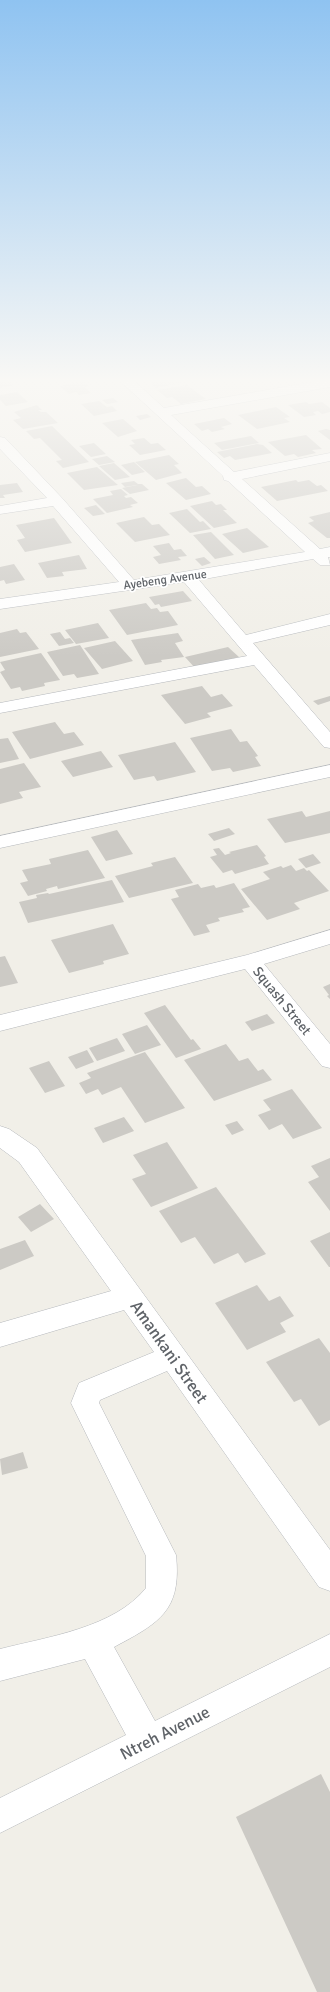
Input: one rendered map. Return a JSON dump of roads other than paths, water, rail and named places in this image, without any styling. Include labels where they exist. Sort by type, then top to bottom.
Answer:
[{"type":"street","points":[[28,471],[57,501],[130,585]]},
{"type":"street","points":[[222,471],[323,554],[330,567]]},
{"type":"street","points":[[229,477],[260,471]]},
{"type":"street","points":[[0,510],[57,501]]},
{"type":"street","name":"Ayebeng Avenue","points":[[0,604],[188,577],[323,554]]},
{"type":"street","points":[[188,577],[241,641],[330,743]]},
{"type":"street","points":[[241,641],[330,619]]},
{"type":"street","points":[[0,708],[258,659]]},
{"type":"street","points":[[0,842],[330,771]]},
{"type":"street","points":[[0,1023],[250,961],[330,937]]},
{"type":"street","name":"Squash Street","points":[[250,961],[330,1060]]},
{"type":"street","name":"Amankani Street","points":[[0,1135],[28,1155],[130,1297],[171,1357],[330,1576]]},
{"type":"street","points":[[0,1334],[130,1297]]},
{"type":"street","points":[[0,1665],[93,1641],[140,1614],[157,1598],[163,1577],[162,1555],[85,1403],[90,1392],[171,1357]]},
{"type":"street","points":[[93,1641],[148,1742]]},
{"type":"street","name":"Ntreh Avenue","points":[[0,1816],[330,1650]]}]
